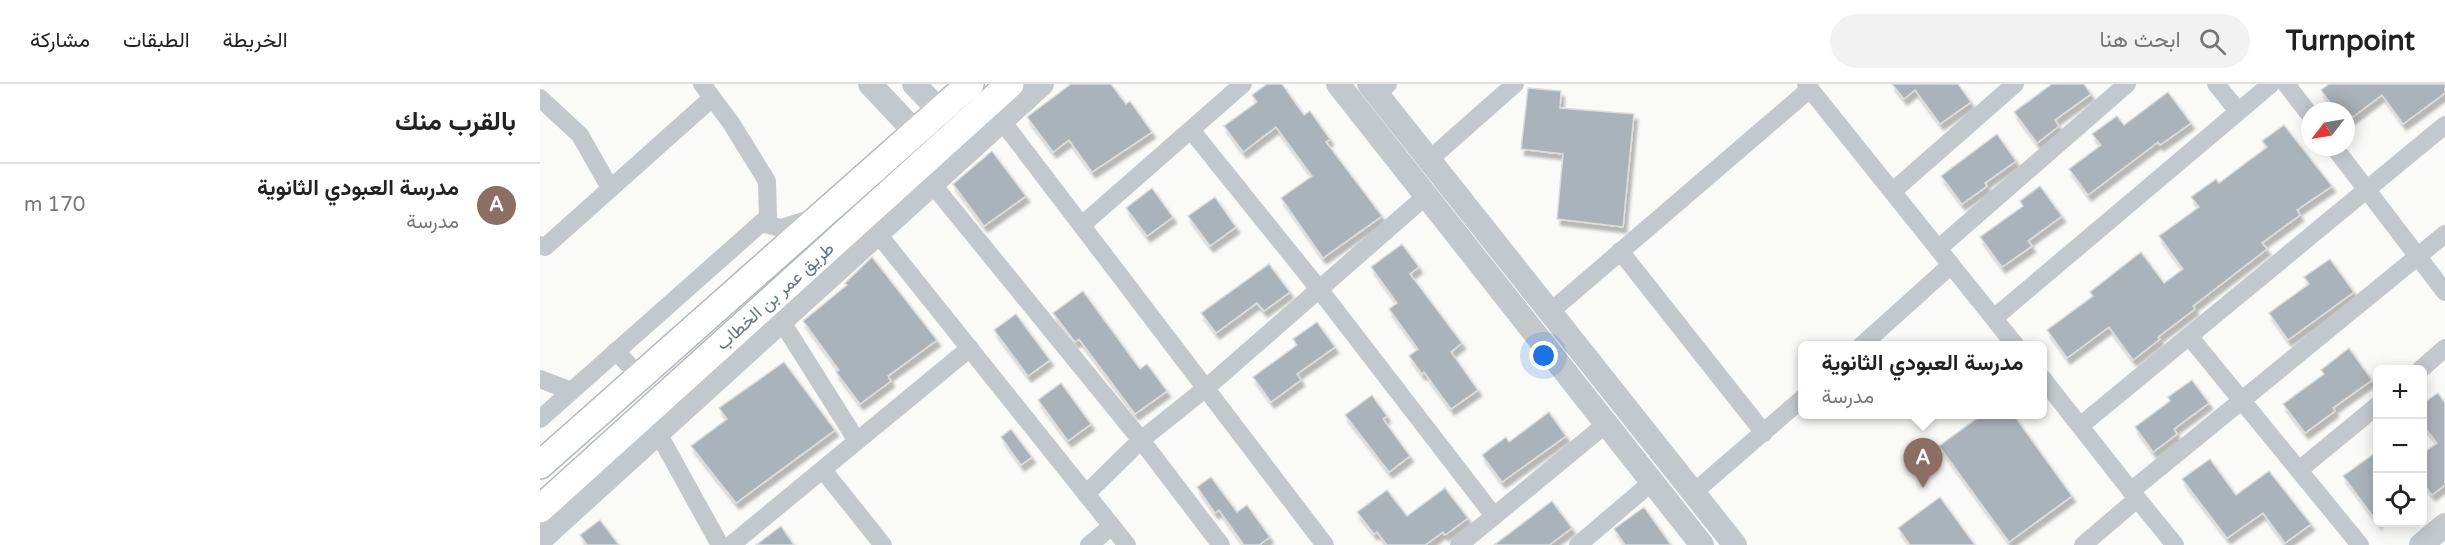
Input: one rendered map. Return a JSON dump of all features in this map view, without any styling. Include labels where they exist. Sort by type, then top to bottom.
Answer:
[{"type":"main road","name":"طريق عمر بن الخطاب","points":[[540,465],[970,84]]},
{"type":"main road","name":"طريق عمر بن الخطاب","points":[[540,509],[1010,84]]},
{"type":"street","points":[[870,84],[916,133]]},
{"type":"street","points":[[914,84],[940,111]]},
{"type":"street","points":[[540,540],[1042,84]]},
{"type":"street","points":[[1082,225],[1243,84]]},
{"type":"street","points":[[1338,84],[1702,545]]},
{"type":"street","points":[[1430,159],[1515,84]]},
{"type":"street","points":[[1939,248],[2127,84]]},
{"type":"street","points":[[2216,84],[2238,111]]},
{"type":"street","points":[[1994,318],[2271,84]]},
{"type":"street","points":[[2286,84],[2301,103]]},
{"type":"street","points":[[1550,312],[1808,86],[2013,341]]},
{"type":"street","points":[[1378,87],[1430,159],[1735,545]]},
{"type":"street","points":[[1893,191],[2005,87]]},
{"type":"street","points":[[540,245],[545,247],[610,188],[707,91],[731,123],[767,181],[768,217],[540,419]]},
{"type":"street","points":[[540,98],[580,135],[610,188]]},
{"type":"street","points":[[1002,121],[1206,388],[1319,543]]},
{"type":"street","points":[[2080,426],[2445,125]]},
{"type":"street","points":[[1191,130],[1320,289],[1494,516]]},
{"type":"street","points":[[2341,156],[2445,292]]},
{"type":"street","points":[[933,185],[1141,440],[1221,545]]},
{"type":"street","points":[[1086,494],[1141,440],[1206,388],[1427,195]]},
{"type":"street","points":[[761,223],[781,228],[823,214]]},
{"type":"street","points":[[878,234],[1127,545]]},
{"type":"street","points":[[2083,545],[2134,495],[2242,400],[2445,234]]},
{"type":"street","points":[[1620,251],[1764,433]]},
{"type":"street","points":[[1866,341],[1951,265]]},
{"type":"street","points":[[782,322],[857,441]]},
{"type":"street","points":[[2189,336],[2360,545]]},
{"type":"street","points":[[731,545],[970,348]]},
{"type":"street","points":[[2425,365],[2445,348]]},
{"type":"street","points":[[616,351],[639,376]]},
{"type":"street","points":[[540,379],[571,391]]},
{"type":"street","points":[[2047,384],[2175,545]]},
{"type":"street","points":[[1693,493],[1798,402]]},
{"type":"street","points":[[2299,470],[2373,409]]},
{"type":"street","points":[[1459,545],[1606,424]]},
{"type":"street","points":[[658,433],[720,545]]},
{"type":"street","points":[[823,470],[883,545]]},
{"type":"street","points":[[1578,545],[1652,482]]},
{"type":"street","points":[[2421,545],[2445,525]]},
{"type":"street","points":[[1089,545],[1112,526]]},
{"type":"building","points":[[1071,84],[1111,84],[1126,104],[1130,101],[1152,132],[1092,172],[1069,140],[1053,152],[1027,117]]},
{"type":"building","points":[[1267,84],[1282,84],[1304,115],[1310,111],[1330,139],[1326,142],[1382,216],[1323,258],[1281,198],[1312,176],[1276,127],[1243,152],[1224,126],[1257,102],[1252,95]]},
{"type":"building","points":[[1892,84],[1958,84],[1971,102],[1940,124],[1915,90],[1904,99]]},
{"type":"building","points":[[2052,84],[2084,84],[2091,94],[2055,120],[2059,126],[2037,143],[2014,112]]},
{"type":"building","points":[[2329,84],[2445,84],[2445,93],[2403,124],[2382,95],[2355,115],[2355,102],[2330,102],[2321,90]]},
{"type":"building","points":[[1528,88],[1561,91],[1560,108],[1634,114],[1623,227],[1557,219],[1563,154],[1521,149]]},
{"type":"building","points":[[2168,92],[2191,123],[2160,145],[2158,142],[2088,195],[2069,169],[2101,145],[2092,134],[2117,116],[2124,125]]},
{"type":"building","points":[[2284,125],[2301,147],[2301,156],[2308,156],[2332,186],[2297,210],[2300,215],[2262,243],[2267,249],[2193,306],[2195,309],[2158,337],[2160,339],[2133,360],[2109,327],[2067,358],[2047,330],[2093,296],[2090,292],[2141,252],[2164,283],[2183,269],[2159,236],[2199,207],[2191,197],[2216,179],[2219,183],[2267,147],[2262,141]]},
{"type":"building","points":[[1997,134],[2016,161],[1985,183],[1987,186],[1962,204],[1941,176]]},
{"type":"building","points":[[992,151],[1026,196],[984,226],[953,184]]},
{"type":"building","points":[[2040,186],[2062,216],[2028,241],[2032,246],[2002,267],[1980,237],[2023,206],[2020,201]]},
{"type":"building","points":[[1152,188],[1173,217],[1147,236],[1126,208]]},
{"type":"building","points":[[1215,197],[1236,227],[1210,246],[1188,216]]},
{"type":"building","points":[[1402,244],[1419,267],[1410,274],[1462,343],[1451,352],[1478,390],[1451,409],[1424,372],[1422,374],[1409,356],[1418,349],[1389,309],[1397,303],[1371,267]]},
{"type":"building","points":[[872,257],[937,340],[888,376],[891,381],[860,404],[836,372],[839,370],[803,321],[847,285],[845,283]]},
{"type":"building","points":[[2330,259],[2354,292],[2288,340],[2269,313],[2309,284],[2304,277]]},
{"type":"building","points":[[1269,264],[1290,292],[1264,311],[1257,303],[1216,333],[1201,313]]},
{"type":"building","points":[[1083,291],[1140,369],[1147,364],[1167,391],[1135,414],[1079,339],[1075,342],[1053,313]]},
{"type":"building","points":[[1016,314],[1050,360],[1028,376],[994,330]]},
{"type":"building","points":[[1317,322],[1335,347],[1297,374],[1301,380],[1271,402],[1253,377],[1297,345],[1293,339]]},
{"type":"building","points":[[2349,348],[2372,380],[2333,408],[2335,411],[2305,433],[2283,404],[2324,374],[2321,370]]},
{"type":"building","points":[[784,362],[835,430],[736,503],[691,446],[727,419],[719,408]]},
{"type":"building","points":[[2192,380],[2209,403],[2174,429],[2177,434],[2153,452],[2135,427],[2170,401],[2168,397]]},
{"type":"building","points":[[1061,383],[1091,424],[1068,441],[1038,400]]},
{"type":"building","points":[[2438,393],[2445,403],[2445,485],[2432,495],[2427,488],[2427,450],[2437,443],[2427,430],[2427,401]]},
{"type":"building","points":[[1372,395],[1387,416],[1383,419],[1410,456],[1389,472],[1345,415]]},
{"type":"building","points":[[1549,412],[1566,436],[1502,482],[1482,455],[1506,437],[1509,442]]},
{"type":"building","points":[[1976,419],[2017,419],[2072,496],[2009,542],[1939,446]]},
{"type":"building","points":[[1011,429],[1032,457],[1021,465],[1001,437]]},
{"type":"building","points":[[2373,455],[2373,516],[2343,476]]},
{"type":"building","points":[[2210,459],[2236,495],[2269,471],[2311,524],[2285,543],[2263,513],[2227,538],[2182,479]]},
{"type":"building","points":[[1211,477],[1237,512],[1247,505],[1270,537],[1259,545],[1244,545],[1219,510],[1215,513],[1197,487]]},
{"type":"building","points":[[1445,488],[1468,518],[1445,535],[1443,532],[1425,545],[1387,545],[1377,532],[1374,534],[1357,512],[1387,490],[1407,516]]},
{"type":"building","points":[[1940,497],[1975,545],[1910,545],[1898,528]]},
{"type":"building","points":[[1552,501],[1572,528],[1549,545],[1494,545]]},
{"type":"building","points":[[1644,507],[1671,545],[1625,545],[1614,529]]},
{"type":"building","points":[[600,520],[619,545],[587,545],[580,535]]},
{"type":"building","points":[[781,526],[794,545],[756,545]]},
{"type":"place","name":"مدرسة العبودي الثانوية","points":[[1923,488]]}]
